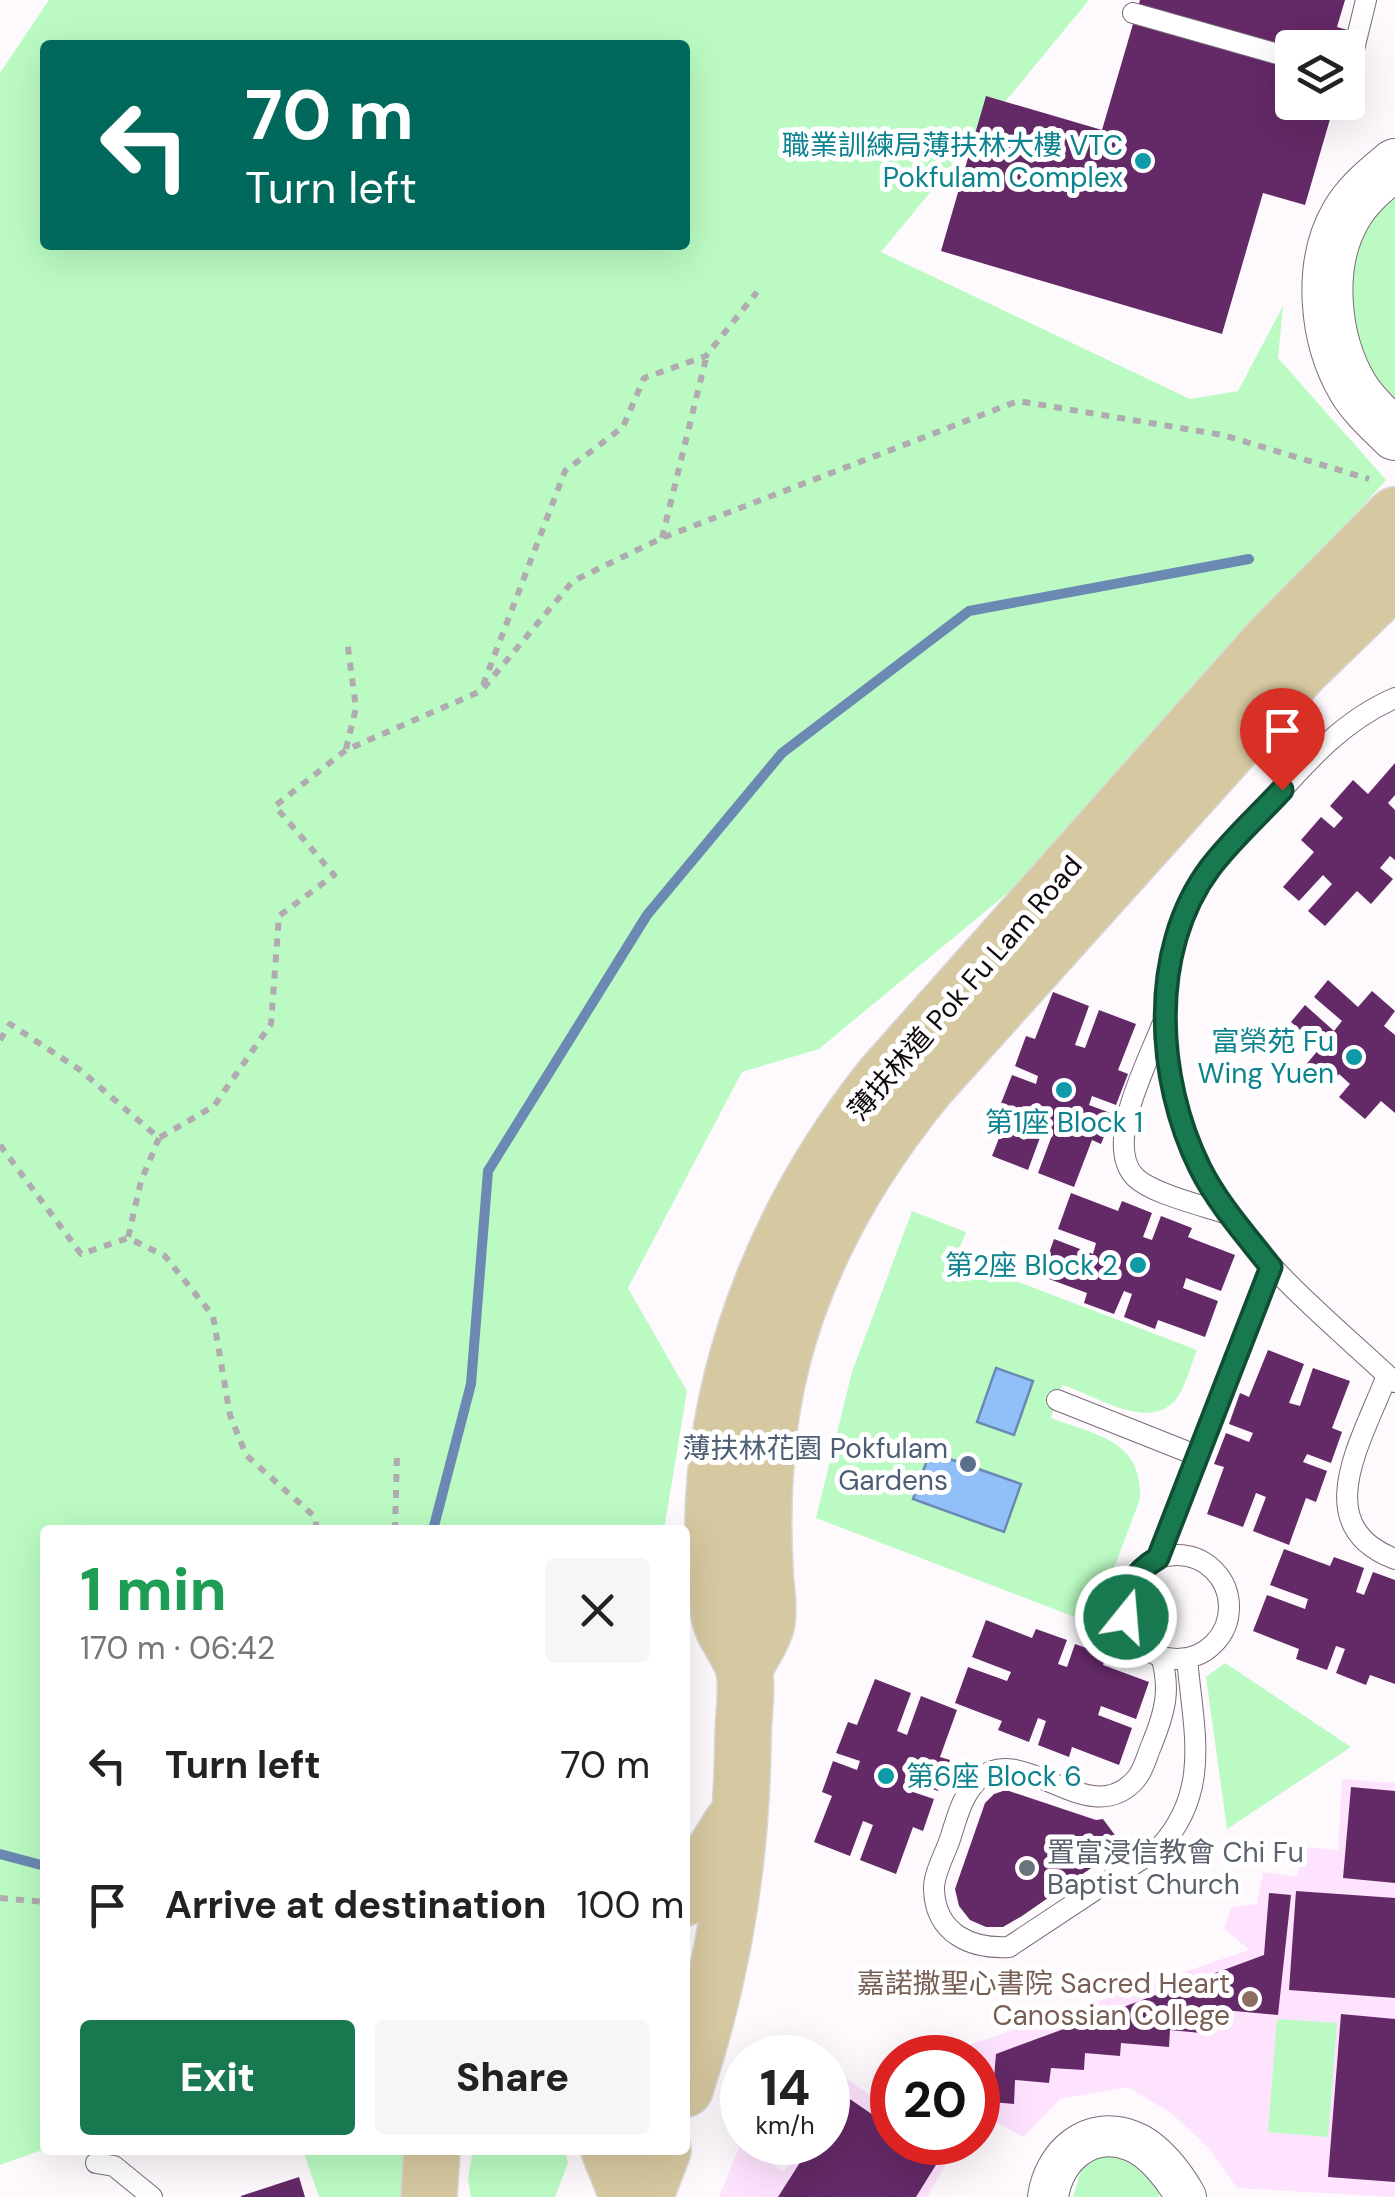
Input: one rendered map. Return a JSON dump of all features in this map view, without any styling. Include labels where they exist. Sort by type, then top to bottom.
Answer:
[{"type":"main road","name":"薄扶林道 Pok Fu Lam Road","points":[[690,2071],[719,1974],[742,1806],[744,1669],[767,1622],[764,1484],[779,1375],[809,1274],[872,1156],[928,1085],[1300,670],[1382,524]]},
{"type":"main road","points":[[690,1890],[742,1806]]},
{"type":"main road","points":[[429,2197],[432,2155]]},
{"type":"main road","points":[[611,2155],[628,2197]]},
{"type":"main road","points":[[644,2197],[661,2155]]},
{"type":"street","points":[[1387,427],[1354,389],[1338,352],[1328,312],[1327,268],[1345,216],[1366,189],[1395,164]]},
{"type":"street","points":[[1048,2197],[1050,2178],[1074,2147],[1092,2138],[1112,2136],[1149,2150],[1173,2187]]},
{"type":"lane","points":[[1359,30],[1366,0]]},
{"type":"lane","points":[[1133,13],[1275,53]]},
{"type":"lane","points":[[1395,698],[1362,712],[1332,736],[1209,869],[1185,914],[1171,965],[1165,1018],[1168,1070],[1180,1121],[1200,1170],[1228,1214],[1271,1267],[1391,1379],[1347,1484],[1344,1504],[1350,1524],[1362,1541],[1395,1559]]},
{"type":"lane","points":[[1165,1018],[1124,1126],[1122,1154],[1136,1178],[1228,1214]]},
{"type":"lane","points":[[1158,1558],[1271,1267]]},
{"type":"lane","points":[[1057,1400],[1198,1456]]},
{"type":"lane","points":[[1175,1554],[1192,1557],[1220,1577],[1227,1593],[1225,1627],[1216,1641],[1186,1658],[1161,1656],[1133,1634],[1126,1617],[1131,1582],[1142,1567],[1158,1558],[1175,1554]]},
{"type":"lane","points":[[1161,1656],[1169,1682],[1166,1711],[1138,1777],[1120,1792],[1097,1798],[1006,1768],[983,1775],[966,1792],[933,1887],[939,1915],[956,1936],[981,1948],[1009,1948],[1160,1847],[1178,1828],[1190,1804],[1196,1778],[1186,1658]]},
{"type":"lane","points":[[96,2163],[114,2166],[152,2197]]},
{"type":"path","points":[[662,538],[706,356],[757,292]]},
{"type":"path","points":[[480,691],[565,471],[623,426],[644,378],[706,356]]},
{"type":"path","points":[[128,1238],[141,1181],[159,1138],[214,1106],[271,1024],[279,916],[334,875],[275,806],[346,750],[480,691],[574,581],[662,538],[1018,401],[1223,436],[1382,524]]},
{"type":"path","points":[[346,750],[356,708],[347,640]]},
{"type":"path","points":[[0,1040],[10,1024],[80,1070],[159,1138]]},
{"type":"path","points":[[0,1144],[81,1254],[128,1238],[165,1256],[213,1316],[230,1415],[246,1455],[314,1517],[316,1525]]},
{"type":"path","points":[[396,1525],[397,1453]]},
{"type":"path","points":[[0,1898],[40,1902]]},
{"type":"shaded area","name":"嘉諾撒聖心書院 Sacred Heart Canossian College","points":[[1342,1779],[1395,1783],[1395,2197],[1237,2188],[1208,2147],[1171,2113],[1128,2087],[1060,2099],[1023,2137],[1000,2124],[998,2035],[1249,1950],[1224,1928],[1232,1907],[1257,1904],[1263,1872],[1297,1877],[1303,1847],[1338,1850]]},
{"type":"shaded area","points":[[850,2081],[870,2095],[870,2165],[945,2165],[927,2197],[719,2197],[732,2165],[774,2165],[784,2172],[789,2165],[850,2165]]},
{"type":"green space","points":[[49,0],[1089,0],[881,252],[1190,399],[1238,391],[1283,306],[1278,358],[1386,480],[1045,862],[819,1049],[742,1072],[628,1288],[687,1391],[665,1525],[40,1525],[40,2151],[0,2165],[0,73]]},
{"type":"green space","points":[[1395,185],[1395,410],[1364,371],[1347,278],[1354,243]]},
{"type":"green space","points":[[912,1211],[966,1232],[956,1258],[1197,1350],[1179,1395],[1168,1407],[1154,1412],[1123,1409],[1062,1385],[1051,1418],[1114,1443],[1134,1464],[1139,1479],[1140,1499],[1093,1624],[816,1518],[852,1372]]},
{"type":"green space","points":[[1225,1663],[1351,1747],[1227,1829],[1206,1677]]},
{"type":"green space","points":[[1277,2019],[1337,2023],[1328,2137],[1268,2132]]},
{"type":"green space","points":[[1103,2154],[1131,2155],[1158,2187],[1159,2197],[1073,2197],[1081,2170]]},
{"type":"green space","points":[[305,2155],[403,2155],[402,2197],[319,2197]]},
{"type":"green space","points":[[472,2155],[566,2155],[568,2163],[555,2197],[471,2197],[468,2178]]},
{"type":"water","points":[[996,1368],[1033,1381],[1014,1435],[977,1422]]},
{"type":"water","points":[[930,1452],[1021,1484],[1004,1532],[913,1499]]},
{"type":"building","name":"職業訓練局薄扶林大樓 VTC Pokfulam Complex","points":[[1140,0],[1345,0],[1337,27],[1348,30],[1275,30],[1275,120],[1330,120],[1305,205],[1263,193],[1222,334],[941,251],[986,96],[1102,130]]},
{"type":"building","points":[[1395,763],[1395,795],[1388,803],[1395,810],[1395,860],[1390,856],[1380,868],[1393,879],[1371,904],[1357,891],[1325,926],[1308,911],[1332,884],[1323,875],[1299,901],[1283,887],[1314,852],[1301,840],[1321,817],[1334,828],[1343,818],[1330,806],[1353,780],[1368,794]]},
{"type":"building","name":"富榮苑 Fu Wing Yuen","points":[[1328,980],[1358,1007],[1372,991],[1395,1011],[1384,1026],[1395,1035],[1395,1113],[1381,1101],[1365,1119],[1339,1097],[1350,1084],[1339,1074],[1328,1087],[1304,1067],[1320,1048],[1291,1022],[1305,1005],[1334,1031],[1342,1021],[1314,997]]},
{"type":"building","name":"第1座 Block 1","points":[[1053,992],[1089,1006],[1075,1045],[1085,1048],[1099,1010],[1136,1024],[1118,1070],[1128,1074],[1116,1105],[1092,1096],[1089,1105],[1113,1114],[1101,1144],[1092,1140],[1074,1187],[1038,1173],[1051,1138],[1041,1135],[1028,1170],[992,1156],[1010,1110],[1000,1106],[1012,1075],[1036,1084],[1038,1076],[1015,1066],[1026,1036],[1035,1039]]},
{"type":"building","name":"第2座 Block 2","points":[[1071,1193],[1118,1211],[1122,1201],[1152,1213],[1143,1237],[1152,1240],[1161,1216],[1192,1228],[1188,1237],[1235,1255],[1221,1291],[1186,1278],[1183,1288],[1218,1301],[1205,1337],[1158,1320],[1155,1329],[1124,1317],[1132,1294],[1124,1291],[1114,1314],[1084,1303],[1087,1293],[1041,1276],[1054,1239],[1093,1254],[1096,1243],[1058,1229]]},
{"type":"building","points":[[1268,1350],[1304,1364],[1289,1403],[1300,1406],[1313,1368],[1350,1381],[1332,1428],[1342,1432],[1331,1463],[1307,1454],[1303,1462],[1327,1471],[1316,1502],[1306,1498],[1289,1545],[1253,1531],[1266,1497],[1256,1493],[1243,1527],[1207,1514],[1224,1467],[1214,1464],[1226,1433],[1249,1442],[1253,1433],[1229,1424],[1240,1393],[1249,1397]]},
{"type":"building","points":[[1284,1549],[1330,1566],[1334,1557],[1364,1568],[1356,1592],[1364,1595],[1373,1572],[1395,1580],[1395,1684],[1370,1675],[1366,1685],[1336,1673],[1345,1649],[1336,1646],[1327,1670],[1296,1659],[1299,1649],[1253,1631],[1267,1595],[1305,1609],[1308,1599],[1270,1585]]},
{"type":"building","points":[[986,1620],[1032,1638],[1036,1629],[1067,1640],[1058,1664],[1067,1667],[1075,1644],[1106,1655],[1103,1665],[1149,1682],[1136,1719],[1101,1706],[1098,1715],[1132,1728],[1119,1765],[1072,1747],[1069,1757],[1038,1745],[1046,1721],[1038,1718],[1029,1742],[998,1730],[1002,1721],[955,1703],[968,1667],[1007,1681],[1011,1672],[972,1657]]},
{"type":"building","name":"第6座 Block 6","points":[[875,1679],[911,1693],[897,1731],[907,1735],[921,1696],[957,1710],[940,1757],[950,1760],[938,1791],[914,1782],[910,1791],[934,1799],[923,1831],[913,1827],[896,1874],[860,1860],[873,1825],[863,1821],[850,1856],[814,1842],[832,1796],[822,1792],[833,1761],[857,1770],[860,1761],[836,1753],[848,1722],[857,1725]]},
{"type":"building","points":[[1351,1787],[1395,1791],[1395,1883],[1343,1878]]},
{"type":"building","name":"置富浸信教會 Chi Fu Baptist Church","points":[[1006,1790],[1103,1819],[1123,1846],[1022,1916],[1003,1927],[986,1927],[970,1920],[959,1906],[955,1889],[985,1803]]},
{"type":"building","points":[[1296,1891],[1395,1898],[1395,1998],[1289,1990]]},
{"type":"building","points":[[1269,1893],[1291,1895],[1278,2015],[1213,2009],[1211,2034],[1170,2030],[1169,2047],[1121,2043],[1120,2056],[1085,2053],[1084,2070],[1051,2068],[1049,2083],[1015,2080],[1014,2104],[1000,2103],[1000,2053],[1264,1955]]},
{"type":"building","points":[[1341,2014],[1395,2019],[1395,2182],[1328,2177]]},
{"type":"building","points":[[850,2099],[870,2113],[870,2165],[936,2165],[916,2197],[778,2197],[798,2165],[850,2165]]},
{"type":"building","points":[[299,2177],[305,2197],[241,2197],[241,2196]]},
{"type":"waterway","points":[[434,1525],[471,1384],[488,1171],[647,915],[782,753],[969,611],[1249,559]]},
{"type":"waterway","points":[[0,1854],[40,1865]]},
{"type":"place","name":"職業訓練局薄扶林大樓 VTC Pokfulam Complex","points":[[1143,161]]},
{"type":"place","name":"富榮苑 Fu Wing Yuen","points":[[1354,1057]]},
{"type":"place","name":"第1座 Block 1","points":[[1064,1090]]},
{"type":"place","name":"第2座 Block 2","points":[[1138,1265]]},
{"type":"place","name":"薄扶林花園 Pokfulam Gardens","points":[[968,1464]]},
{"type":"place","name":"第6座 Block 6","points":[[886,1776]]},
{"type":"place","name":"置富浸信教會 Chi Fu Baptist Church","points":[[1027,1868]]},
{"type":"place","name":"嘉諾撒聖心書院 Sacred Heart Canossian College","points":[[1250,1999]]},
{"type":"route","points":[[1126,1617],[1131,1582],[1142,1567],[1158,1558],[1271,1267],[1228,1214],[1200,1170],[1180,1121],[1168,1070],[1165,1018],[1171,965],[1185,914],[1209,869],[1282,790]]}]
